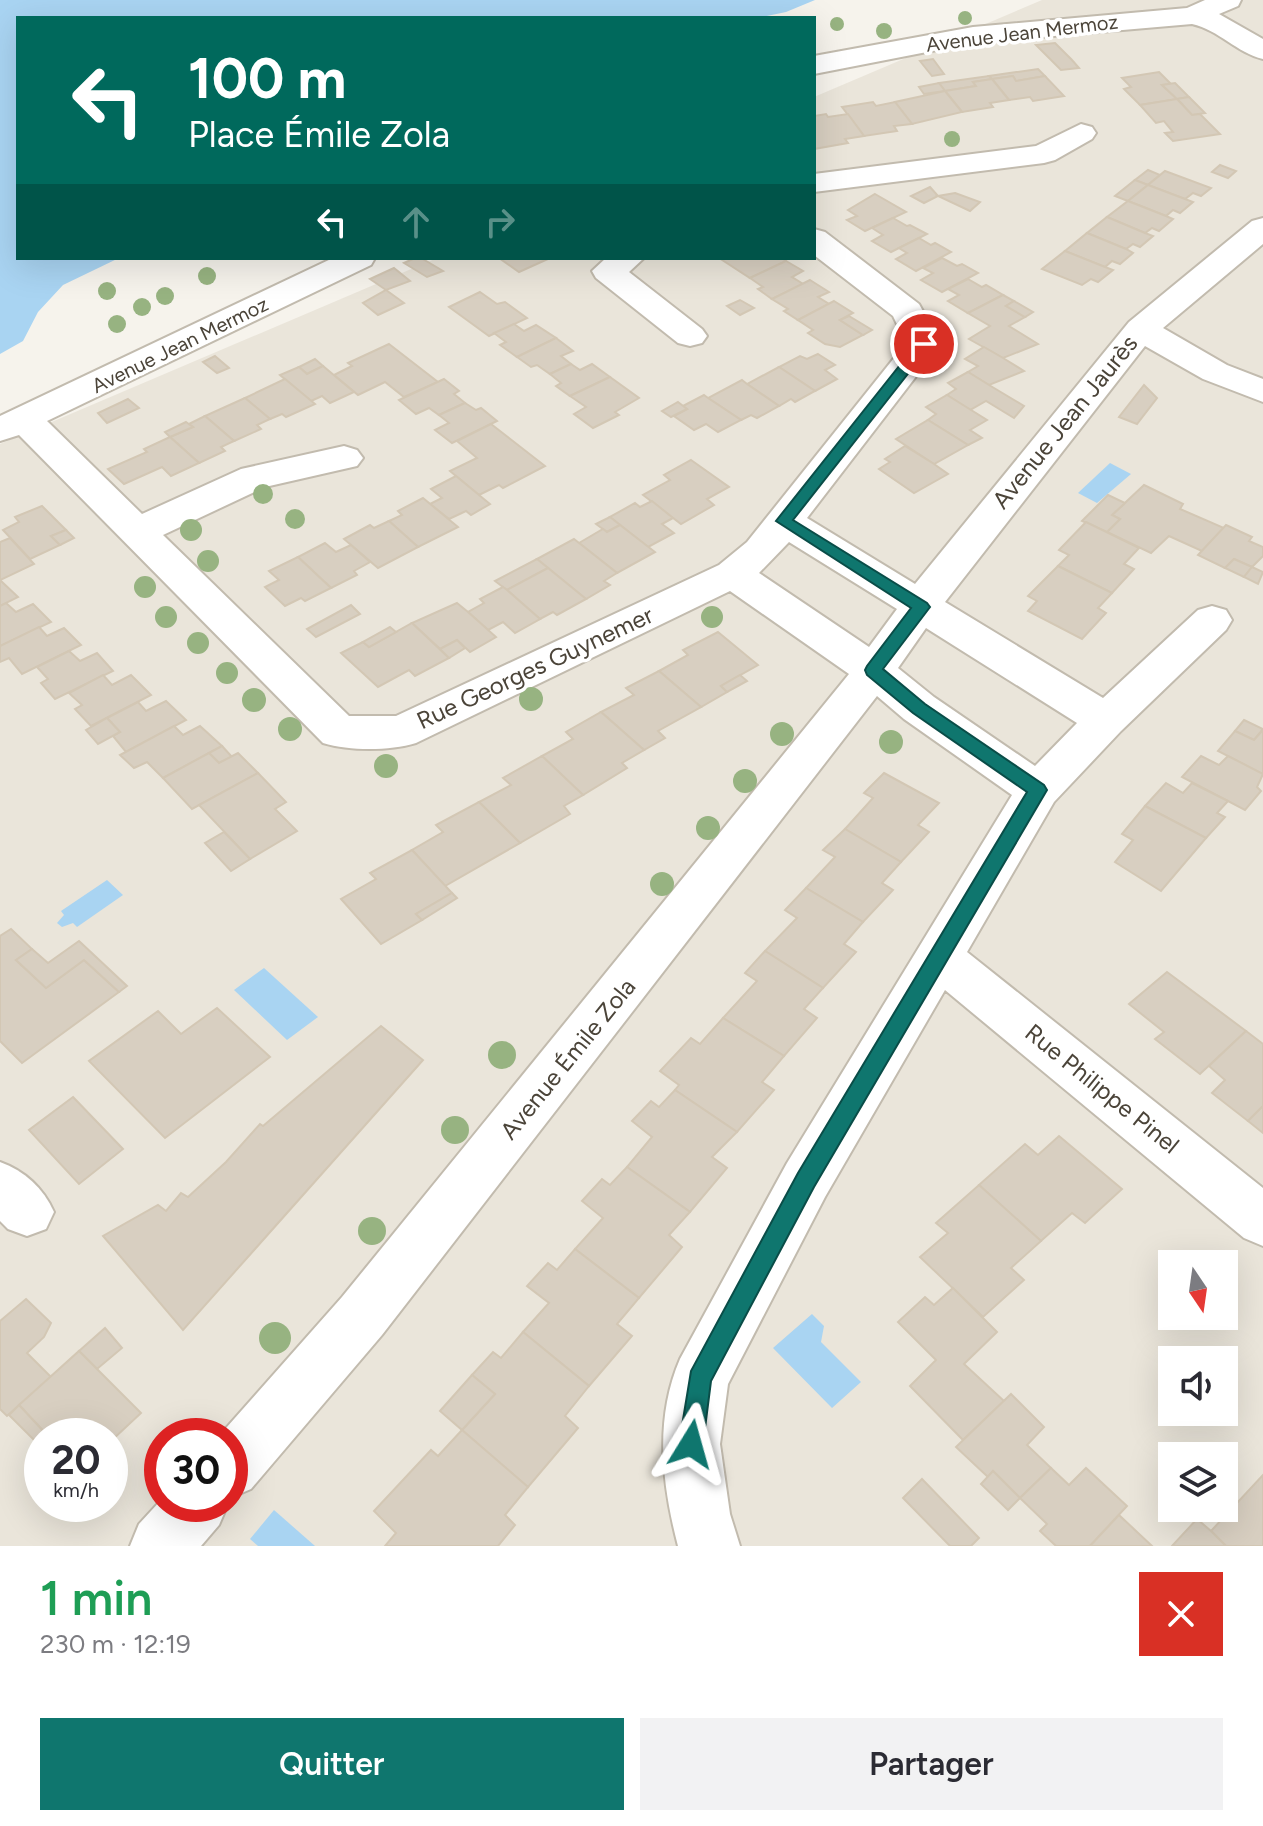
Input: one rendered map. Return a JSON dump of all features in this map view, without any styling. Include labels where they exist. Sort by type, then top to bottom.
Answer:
[{"type":"street","name":"Avenue Jean Mermoz","points":[[816,65],[973,35],[1192,16],[1228,0]]},
{"type":"street","points":[[1192,16],[1218,22],[1263,51]]},
{"type":"street","points":[[816,183],[1044,154],[1081,133]]},
{"type":"street","name":"Avenue Jean Jaurès","points":[[896,640],[956,557],[1141,329],[1263,228]]},
{"type":"street","points":[[760,549],[924,344],[907,311],[816,241]]},
{"type":"street","name":"Avenue Jean Mermoz","points":[[12,425],[355,260]]},
{"type":"street","points":[[625,260],[608,271],[690,336]]},
{"type":"street","points":[[1141,329],[1215,372],[1263,391]]},
{"type":"street","name":"Rue Georges Guynemer","points":[[12,425],[137,532],[338,732],[401,732],[760,549]]},
{"type":"street","points":[[137,532],[254,477],[344,458]]},
{"type":"street","points":[[760,549],[896,640],[1106,720]]},
{"type":"street","points":[[760,549],[896,640],[919,708],[1038,790]]},
{"type":"street","points":[[709,1546],[700,1514],[691,1444],[700,1379],[806,1180],[1038,790],[1106,720],[1212,620]]},
{"type":"street","name":"Avenue Émile Zola","points":[[248,1447],[362,1316],[831,729],[896,640]]},
{"type":"street","name":"Rue Philippe Pinel","points":[[940,958],[1263,1221]]},
{"type":"street","points":[[161,1546],[182,1522]]},
{"type":"shaded area","points":[[1042,0],[1263,0],[1263,1546],[0,1546],[0,444],[432,260],[816,260],[816,96]]},
{"type":"water","points":[[0,0],[815,0],[767,16],[16,16],[16,260],[115,260],[63,285],[38,312],[23,341],[0,354]]},
{"type":"water","points":[[1110,463],[1131,474],[1097,503],[1078,493]]},
{"type":"water","points":[[107,880],[123,895],[77,927],[73,923],[62,927],[57,923],[64,915],[61,911]]},
{"type":"water","points":[[264,968],[318,1017],[287,1040],[234,990]]},
{"type":"water","points":[[812,1314],[824,1326],[821,1342],[861,1382],[832,1408],[773,1348]]},
{"type":"water","points":[[274,1510],[315,1546],[258,1546],[250,1539]]},
{"type":"building","points":[[1055,43],[1079,68],[1061,70],[1036,45]]},
{"type":"building","points":[[933,59],[944,74],[932,76],[920,61]]},
{"type":"building","points":[[1038,69],[1045,76],[1016,81],[1013,76],[992,79],[989,76]]},
{"type":"building","points":[[1159,72],[1171,84],[1162,85],[1177,99],[1140,105],[1124,89],[1131,87],[1122,78]]},
{"type":"building","points":[[989,76],[992,79],[973,82],[976,86],[945,91],[939,83]]},
{"type":"building","points":[[1013,76],[1016,81],[1045,76],[1064,96],[1033,101],[1030,97],[1009,100],[992,79]]},
{"type":"building","points":[[992,79],[1009,100],[990,103],[993,107],[962,112],[945,91],[976,86],[973,82]]},
{"type":"building","points":[[939,83],[945,91],[924,94],[919,87]]},
{"type":"building","points":[[1175,83],[1189,97],[1177,99],[1162,85]]},
{"type":"building","points":[[945,91],[962,112],[912,124],[895,102]]},
{"type":"building","points":[[1189,97],[1205,113],[1192,115],[1177,99]]},
{"type":"building","points":[[1177,99],[1192,115],[1200,114],[1220,134],[1173,141],[1165,133],[1173,132],[1164,121],[1156,123],[1140,105]]},
{"type":"building","points":[[873,102],[876,106],[895,102],[912,124],[894,126],[897,131],[864,136],[842,107]]},
{"type":"building","points":[[848,114],[864,136],[845,139],[848,143],[816,149],[816,116]]},
{"type":"building","points":[[1220,165],[1236,171],[1228,178],[1212,172]]},
{"type":"building","points":[[1148,170],[1160,175],[1148,185],[1135,180]]},
{"type":"building","points":[[1165,171],[1211,188],[1201,196],[1193,193],[1185,199],[1148,185]]},
{"type":"building","points":[[1135,180],[1148,185],[1128,201],[1115,196]]},
{"type":"building","points":[[1148,185],[1193,202],[1180,213],[1173,210],[1166,216],[1128,201]]},
{"type":"building","points":[[930,187],[938,196],[924,203],[911,196]]},
{"type":"building","points":[[955,193],[980,202],[970,211],[938,196]]},
{"type":"building","points":[[875,194],[906,212],[865,231],[847,220],[857,216],[848,210]]},
{"type":"building","points":[[1128,201],[1173,219],[1159,231],[1152,228],[1145,233],[1107,217]]},
{"type":"building","points":[[1107,217],[1153,236],[1140,247],[1133,244],[1126,249],[1087,233]]},
{"type":"building","points":[[893,218],[927,234],[891,252],[872,241],[883,235],[872,228]]},
{"type":"building","points":[[1087,233],[1133,253],[1120,264],[1112,261],[1105,267],[1065,251]]},
{"type":"building","points":[[919,238],[951,252],[916,271],[896,259],[907,253],[899,248]]},
{"type":"building","points":[[1065,251],[1113,270],[1098,282],[1091,279],[1082,285],[1042,269]]},
{"type":"building","points":[[942,258],[978,273],[942,292],[921,280],[933,273],[923,268]]},
{"type":"building","points":[[424,260],[443,271],[427,277],[404,263]]},
{"type":"building","points":[[502,260],[546,260],[519,272]]},
{"type":"building","points":[[722,260],[786,261],[750,278]]},
{"type":"building","points":[[786,261],[803,271],[792,277],[803,284],[772,299],[758,289],[763,287],[750,278]]},
{"type":"building","points":[[394,268],[410,281],[386,290],[370,279]]},
{"type":"building","points":[[968,279],[1003,295],[968,313],[948,301],[959,295],[948,289]]},
{"type":"building","points":[[810,280],[829,292],[818,297],[829,304],[798,320],[772,299]]},
{"type":"building","points":[[386,290],[404,303],[378,315],[363,303]]},
{"type":"building","points":[[480,292],[497,304],[505,302],[527,318],[489,336],[449,307]]},
{"type":"building","points":[[1003,295],[1014,301],[1006,306],[1025,317],[1009,326],[1038,344],[1003,358],[969,339],[990,326],[968,313]]},
{"type":"building","points":[[740,300],[754,308],[740,315],[727,306]]},
{"type":"building","points":[[834,301],[853,313],[840,320],[863,335],[840,347],[825,344],[808,333],[813,330],[798,320]]},
{"type":"building","points":[[1014,301],[1033,312],[1025,317],[1006,306]]},
{"type":"building","points":[[849,316],[872,330],[863,335],[840,320]]},
{"type":"building","points":[[514,324],[524,331],[536,325],[556,338],[517,357],[500,345],[506,342],[494,333]]},
{"type":"building","points":[[556,338],[573,351],[561,356],[571,364],[550,374],[537,365],[531,367],[517,357]]},
{"type":"building","points":[[389,344],[438,382],[404,397],[385,382],[358,395],[334,375],[352,366],[348,363]]},
{"type":"building","points":[[984,347],[1024,371],[989,385],[968,372],[978,366],[965,359]]},
{"type":"building","points":[[818,354],[835,365],[825,370],[837,379],[815,391],[779,367],[800,356],[807,359]]},
{"type":"building","points":[[215,356],[229,368],[217,373],[203,362]]},
{"type":"building","points":[[315,359],[323,366],[307,374],[299,367]]},
{"type":"building","points":[[571,364],[580,370],[592,364],[610,377],[570,396],[556,386],[561,383],[550,374]]},
{"type":"building","points":[[323,366],[354,392],[330,403],[322,396],[311,401],[280,375],[299,367],[307,374]]},
{"type":"building","points":[[779,367],[815,391],[795,402],[791,399],[779,406],[747,384]]},
{"type":"building","points":[[968,372],[1024,406],[1014,418],[986,401],[970,410],[947,395],[956,389],[948,383]]},
{"type":"building","points":[[610,377],[639,398],[615,412],[619,415],[593,428],[574,414],[586,407],[570,396]]},
{"type":"building","points":[[285,379],[315,404],[286,417],[282,414],[270,419],[245,398]]},
{"type":"building","points":[[444,379],[459,391],[454,394],[465,403],[439,415],[429,408],[416,414],[399,400]]},
{"type":"building","points":[[742,380],[779,406],[757,418],[751,415],[741,420],[708,398]]},
{"type":"building","points":[[1144,385],[1157,398],[1137,424],[1119,417]]},
{"type":"building","points":[[704,395],[741,420],[718,432],[706,424],[694,430],[674,416],[687,409],[683,406]]},
{"type":"building","points":[[947,395],[987,420],[970,430],[982,438],[968,445],[928,420],[936,414],[926,407]]},
{"type":"building","points":[[245,398],[270,419],[257,425],[261,429],[234,441],[205,416]]},
{"type":"building","points":[[128,399],[139,408],[107,423],[98,413]]},
{"type":"building","points":[[678,402],[687,409],[671,417],[662,411]]},
{"type":"building","points":[[465,403],[476,410],[481,408],[497,421],[452,443],[435,430],[449,423],[439,415]]},
{"type":"building","points":[[205,416],[234,441],[221,447],[225,451],[199,463],[170,437],[193,427],[189,424]]},
{"type":"building","points":[[928,420],[968,445],[934,464],[896,439]]},
{"type":"building","points":[[186,422],[193,427],[170,437],[165,432]]},
{"type":"building","points":[[491,424],[545,466],[503,488],[499,485],[479,495],[450,471],[477,458],[457,441]]},
{"type":"building","points":[[170,437],[199,463],[171,476],[162,467],[124,484],[108,469],[147,452],[144,449]]},
{"type":"building","points":[[905,446],[948,474],[914,493],[879,469],[890,462],[885,459]]},
{"type":"building","points":[[691,460],[729,487],[707,499],[714,505],[681,524],[643,495],[670,480],[664,475]]},
{"type":"building","points":[[456,476],[490,504],[471,515],[466,511],[449,519],[430,504],[442,498],[431,489]]},
{"type":"building","points":[[1144,485],[1183,504],[1180,509],[1224,528],[1202,551],[1169,536],[1151,553],[1107,532],[1120,519],[1112,515]]},
{"type":"building","points":[[1108,495],[1125,503],[1112,515],[1120,519],[1107,532],[1082,521]]},
{"type":"building","points":[[423,498],[458,527],[418,547],[389,521],[402,515],[398,511]]},
{"type":"building","points":[[652,501],[673,518],[662,524],[674,533],[648,547],[610,517],[635,503],[640,507]]},
{"type":"building","points":[[42,506],[66,530],[51,536],[60,545],[30,559],[3,530],[19,522],[15,517]]},
{"type":"building","points":[[610,517],[620,525],[607,532],[596,524]]},
{"type":"building","points":[[389,521],[418,547],[378,568],[344,539],[370,525],[374,528]]},
{"type":"building","points":[[1086,522],[1139,548],[1124,564],[1134,569],[1112,593],[1058,566],[1069,555],[1059,550]]},
{"type":"building","points":[[620,525],[655,552],[617,573],[579,543],[603,529],[607,532]]},
{"type":"building","points":[[1226,525],[1252,537],[1249,541],[1263,547],[1263,556],[1252,567],[1234,559],[1225,568],[1198,555]]},
{"type":"building","points":[[66,530],[74,538],[60,545],[51,536]]},
{"type":"building","points":[[10,538],[34,564],[0,580],[0,542]]},
{"type":"building","points":[[574,539],[617,573],[604,581],[610,585],[586,599],[537,559]]},
{"type":"building","points":[[325,543],[336,552],[351,545],[370,562],[354,571],[357,575],[331,588],[298,557]]},
{"type":"building","points":[[298,557],[331,588],[305,601],[301,598],[285,606],[265,587],[279,580],[269,571]]},
{"type":"building","points":[[537,559],[548,568],[507,590],[495,581]]},
{"type":"building","points":[[1234,559],[1252,567],[1244,577],[1225,568]]},
{"type":"building","points":[[1058,566],[1112,593],[1098,608],[1106,613],[1082,639],[1028,611],[1037,601],[1028,596]]},
{"type":"building","points":[[1252,567],[1263,572],[1258,584],[1244,577]]},
{"type":"building","points":[[548,568],[586,599],[557,615],[553,612],[540,619],[507,590]]},
{"type":"building","points":[[0,580],[18,597],[0,606]]},
{"type":"building","points":[[503,587],[540,619],[515,633],[503,622],[488,630],[468,612],[484,603],[480,599]]},
{"type":"building","points":[[6,603],[16,612],[33,604],[51,622],[0,646],[0,606]]},
{"type":"building","points":[[457,603],[496,637],[470,652],[457,640],[440,649],[412,623]]},
{"type":"building","points":[[351,605],[360,614],[316,637],[307,629]]},
{"type":"building","points":[[412,623],[449,658],[415,676],[409,670],[378,687],[341,653],[363,642],[369,647]]},
{"type":"building","points":[[39,627],[47,636],[64,628],[81,645],[22,674],[9,658],[0,662],[0,646]]},
{"type":"building","points":[[390,627],[396,632],[369,647],[363,642]]},
{"type":"building","points":[[718,632],[758,665],[721,686],[727,692],[701,707],[659,671],[688,655],[683,650]]},
{"type":"building","points":[[457,640],[465,648],[449,658],[440,649]]},
{"type":"building","points":[[69,651],[80,661],[97,653],[113,671],[55,699],[41,683],[48,679],[37,667]]},
{"type":"building","points":[[659,671],[701,707],[658,731],[665,738],[644,750],[601,712],[634,695],[626,688]]},
{"type":"building","points":[[103,675],[112,685],[131,675],[151,695],[91,726],[75,709],[82,705],[69,693]]},
{"type":"building","points":[[740,675],[747,681],[727,692],[721,686]]},
{"type":"building","points":[[166,701],[186,720],[126,752],[113,736],[120,732],[107,718],[138,702],[146,711]]},
{"type":"building","points":[[601,712],[644,750],[622,763],[627,768],[583,795],[542,756],[573,739],[566,732]]},
{"type":"building","points":[[107,718],[120,732],[98,744],[86,730]]},
{"type":"building","points":[[1244,720],[1263,729],[1254,740],[1235,731]]},
{"type":"building","points":[[174,726],[183,735],[200,726],[222,746],[163,778],[147,762],[134,768],[120,755]]},
{"type":"building","points":[[1263,730],[1263,774],[1218,751],[1235,731],[1254,740]]},
{"type":"building","points":[[222,746],[232,757],[219,763],[209,753]]},
{"type":"building","points":[[209,753],[219,763],[238,753],[258,773],[192,809],[163,778]]},
{"type":"building","points":[[542,756],[583,795],[564,806],[570,814],[520,843],[479,802],[511,785],[503,778]]},
{"type":"building","points":[[1201,756],[1219,765],[1228,756],[1263,774],[1257,787],[1261,791],[1245,810],[1182,777]]},
{"type":"building","points":[[258,773],[286,802],[275,809],[297,831],[250,859],[199,805]]},
{"type":"building","points":[[884,773],[939,803],[918,825],[929,832],[901,862],[845,829],[873,798],[864,793]]},
{"type":"building","points":[[1166,783],[1183,793],[1192,783],[1228,801],[1217,813],[1225,817],[1206,838],[1145,806]]},
{"type":"building","points":[[479,802],[520,843],[445,886],[412,850],[443,832],[436,825]]},
{"type":"building","points":[[1145,806],[1206,838],[1161,891],[1115,862],[1133,840],[1122,834]]},
{"type":"building","points":[[845,829],[901,862],[882,883],[893,890],[863,922],[806,888],[835,857],[823,850]]},
{"type":"building","points":[[224,832],[250,859],[231,871],[205,843]]},
{"type":"building","points":[[412,850],[452,893],[416,914],[422,920],[381,944],[341,899],[376,879],[370,873]]},
{"type":"building","points":[[806,888],[863,922],[844,944],[856,952],[823,988],[765,951],[797,918],[785,910]]},
{"type":"building","points":[[452,893],[457,898],[422,920],[416,914]]},
{"type":"building","points":[[11,929],[32,949],[16,960],[46,988],[84,960],[119,992],[22,1063],[0,1041],[0,936]]},
{"type":"building","points":[[79,941],[127,986],[119,992],[84,960],[46,988],[16,960],[32,949],[48,963]]},
{"type":"building","points":[[765,951],[823,988],[804,1009],[817,1018],[784,1056],[723,1018],[757,981],[745,973]]},
{"type":"building","points":[[1167,972],[1246,1031],[1200,1074],[1155,1039],[1164,1032],[1129,1004]]},
{"type":"building","points":[[217,1008],[270,1057],[165,1138],[89,1061],[158,1011],[181,1034]]},
{"type":"building","points":[[723,1018],[784,1056],[762,1082],[774,1090],[737,1132],[675,1090],[679,1085],[660,1071],[691,1038],[700,1044]]},
{"type":"building","points":[[381,1026],[423,1060],[183,1330],[103,1236],[158,1205],[166,1211],[181,1193],[188,1197],[226,1162],[260,1124],[263,1126]]},
{"type":"building","points":[[1246,1031],[1263,1044],[1263,1106],[1248,1121],[1212,1093],[1225,1080],[1209,1066]]},
{"type":"building","points":[[675,1090],[737,1132],[712,1157],[727,1168],[690,1212],[627,1167],[652,1137],[632,1121],[651,1101],[659,1107]]},
{"type":"building","points":[[73,1097],[123,1149],[79,1184],[29,1130]]},
{"type":"building","points":[[1263,1106],[1263,1133],[1248,1121]]},
{"type":"building","points":[[1059,1136],[1122,1189],[1085,1223],[1072,1213],[1041,1241],[979,1185],[1025,1144],[1038,1155]]},
{"type":"building","points":[[627,1167],[690,1212],[669,1235],[682,1247],[639,1298],[575,1249],[603,1218],[582,1201],[602,1179],[610,1185]]},
{"type":"building","points":[[979,1185],[1041,1241],[1011,1268],[1024,1280],[983,1317],[920,1257],[948,1233],[936,1223]]},
{"type":"building","points":[[575,1249],[639,1298],[617,1324],[632,1336],[589,1386],[523,1332],[549,1303],[527,1286],[548,1263],[557,1270]]},
{"type":"building","points":[[953,1288],[997,1332],[964,1364],[1004,1401],[963,1440],[910,1386],[936,1360],[898,1322],[925,1297],[934,1305]]},
{"type":"building","points":[[26,1299],[51,1323],[44,1337],[27,1353],[51,1377],[7,1416],[0,1409],[0,1321]]},
{"type":"building","points":[[105,1328],[122,1348],[97,1369],[79,1351]]},
{"type":"building","points":[[523,1332],[589,1386],[565,1416],[578,1428],[528,1487],[462,1430],[495,1394],[472,1375],[493,1352],[501,1358]]},
{"type":"building","points":[[79,1351],[141,1413],[128,1425],[128,1418],[31,1418],[19,1405]]},
{"type":"building","points":[[472,1375],[495,1394],[462,1430],[440,1411]]},
{"type":"building","points":[[1011,1394],[1044,1427],[1027,1445],[1051,1468],[1020,1498],[993,1471],[988,1477],[956,1447]]},
{"type":"building","points":[[19,1405],[31,1418],[24,1418],[24,1430],[9,1415]]},
{"type":"building","points":[[462,1430],[528,1487],[505,1515],[515,1525],[498,1546],[385,1546],[396,1533],[374,1511],[431,1450],[438,1456]]},
{"type":"building","points":[[1051,1468],[1069,1485],[1086,1468],[1127,1506],[1090,1546],[1056,1546],[1040,1531],[1047,1524],[1020,1498]]},
{"type":"building","points":[[993,1471],[1020,1498],[1008,1510],[981,1484]]},
{"type":"building","points":[[1263,1475],[1263,1546],[1226,1546],[1211,1531],[1219,1522],[1238,1522],[1238,1502]]},
{"type":"building","points":[[922,1479],[979,1538],[971,1546],[950,1546],[903,1498]]},
{"type":"building","points":[[1119,1515],[1152,1546],[1090,1546]]},
{"type":"building","points":[[1194,1522],[1200,1522],[1226,1546],[1172,1546]]},
{"type":"route","points":[[691,1444],[700,1379],[806,1180],[1038,790],[919,708],[873,670],[921,607],[784,521],[924,344]]}]
